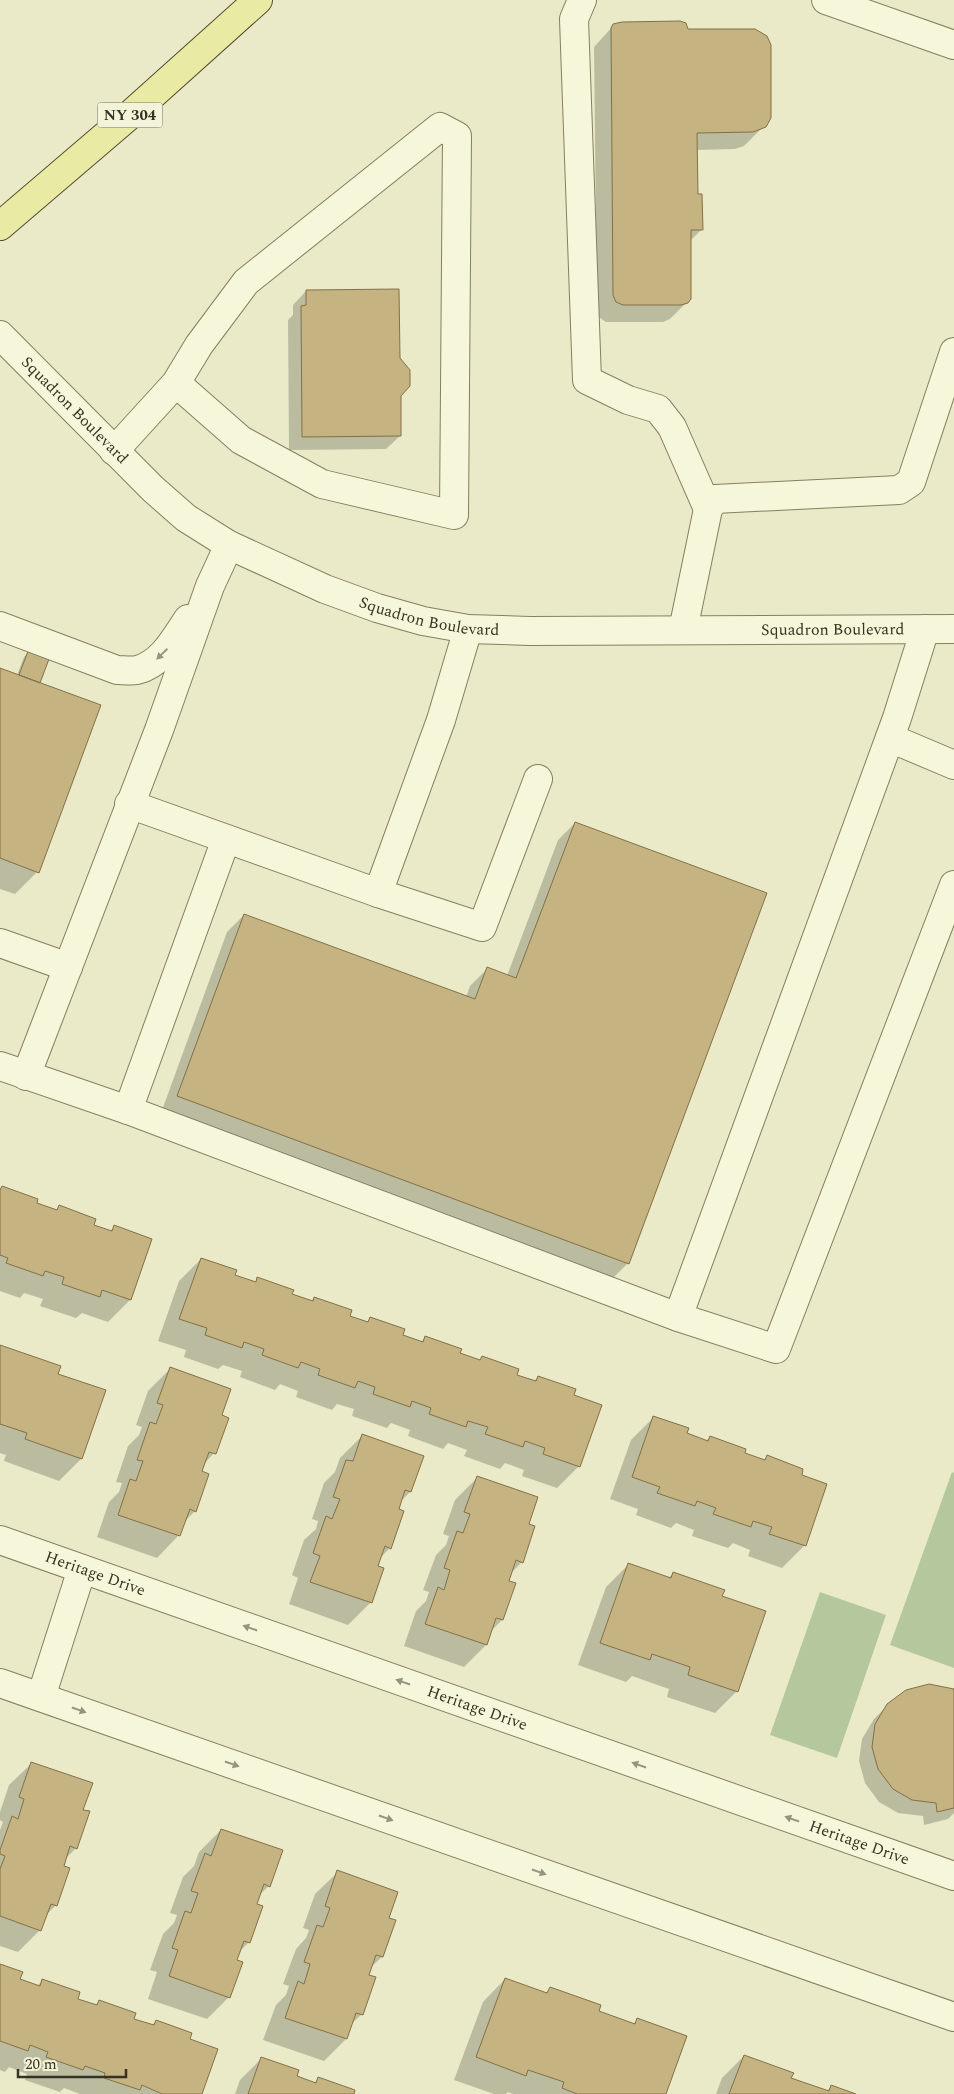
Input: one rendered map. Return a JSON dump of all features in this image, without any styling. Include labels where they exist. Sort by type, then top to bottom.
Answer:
[{"type":"main road","name":"NY 304","points":[[0,226],[131,114],[258,0]]},
{"type":"street","points":[[582,0],[574,19],[587,380],[628,400],[658,409],[672,427],[708,509]]},
{"type":"street","points":[[826,0],[954,45]]},
{"type":"street","points":[[114,451],[176,383],[199,345],[246,282],[440,126],[457,136],[454,514],[322,484],[242,440],[176,383]]},
{"type":"street","name":"Squadron Boulevard","points":[[0,335],[114,451],[186,518],[229,545],[325,589],[378,608],[423,621],[468,629],[530,631],[954,629]]},
{"type":"street","points":[[684,630],[708,509],[715,499],[899,490],[911,482],[954,352]]},
{"type":"street","points":[[26,1076],[159,730],[210,586],[229,545]]},
{"type":"street","points":[[0,626],[117,670],[136,670],[151,664],[166,650],[210,586]]},
{"type":"street","points":[[678,1317],[890,738],[925,628]]},
{"type":"street","points":[[378,892],[441,720],[468,629]]},
{"type":"street","points":[[890,738],[954,765]]},
{"type":"street","points":[[129,804],[482,927],[538,780]]},
{"type":"street","points":[[128,1110],[226,839]]},
{"type":"street","points":[[0,1066],[128,1110],[678,1317],[776,1349],[954,885]]},
{"type":"street","points":[[0,942],[68,967]]},
{"type":"street","name":"Heritage Drive","points":[[0,1540],[954,1876]]},
{"type":"street","points":[[41,1697],[82,1569]]},
{"type":"street","points":[[0,1683],[954,2017]]},
{"type":"green space","points":[[952,1472],[954,1473],[954,1668],[890,1645]]},
{"type":"green space","points":[[820,1592],[886,1615],[837,1758],[770,1735]]},
{"type":"building","points":[[680,21],[686,23],[688,29],[755,29],[767,36],[771,45],[771,118],[766,127],[753,132],[697,133],[698,194],[702,194],[703,230],[691,230],[691,299],[688,303],[681,305],[623,305],[616,302],[613,295],[611,28],[613,24],[622,22]]},
{"type":"building","points":[[399,289],[400,358],[410,370],[410,386],[401,396],[401,436],[302,437],[301,306],[306,305],[306,290]]},
{"type":"building","points":[[28,651],[49,659],[40,683],[19,675]]},
{"type":"building","points":[[0,668],[101,705],[39,873],[0,858]]},
{"type":"building","points":[[575,822],[767,893],[629,1264],[177,1096],[244,914],[475,999],[487,967],[516,978]]},
{"type":"building","points":[[2,1186],[38,1199],[37,1203],[57,1210],[59,1205],[96,1219],[94,1225],[112,1231],[114,1225],[152,1239],[131,1300],[102,1290],[100,1297],[62,1284],[64,1277],[45,1271],[43,1276],[6,1263],[8,1258],[0,1255],[0,1190]]},
{"type":"building","points":[[201,1258],[237,1270],[235,1275],[256,1282],[257,1277],[294,1290],[292,1294],[313,1301],[314,1297],[352,1310],[350,1316],[368,1322],[370,1317],[405,1329],[403,1335],[423,1342],[425,1336],[462,1349],[460,1353],[480,1360],[482,1356],[519,1369],[517,1375],[536,1381],[538,1376],[576,1389],[574,1395],[602,1405],[580,1467],[543,1454],[545,1448],[525,1441],[523,1447],[485,1434],[488,1427],[468,1421],[466,1427],[429,1414],[431,1408],[412,1401],[410,1407],[373,1394],[375,1387],[358,1381],[355,1388],[318,1375],[320,1369],[301,1362],[298,1368],[262,1355],[264,1349],[244,1342],[242,1348],[205,1335],[207,1328],[179,1319]]},
{"type":"building","points":[[0,1345],[61,1366],[58,1374],[106,1390],[82,1459],[25,1439],[27,1433],[0,1424]]},
{"type":"building","points":[[170,1367],[231,1389],[222,1415],[229,1418],[216,1454],[209,1452],[202,1471],[209,1474],[196,1512],[190,1509],[180,1536],[118,1515],[130,1479],[136,1481],[143,1461],[137,1460],[150,1422],[156,1424],[163,1405],[157,1403]]},
{"type":"building","points":[[653,1416],[689,1428],[687,1433],[708,1441],[710,1436],[746,1449],[745,1453],[765,1460],[767,1455],[803,1469],[802,1475],[827,1484],[806,1546],[769,1534],[772,1527],[753,1521],[751,1527],[713,1514],[716,1508],[697,1501],[695,1506],[657,1493],[660,1487],[632,1477]]},
{"type":"building","points":[[362,1434],[424,1456],[411,1492],[405,1490],[399,1509],[404,1511],[391,1549],[385,1546],[378,1566],[384,1568],[372,1603],[310,1582],[320,1556],[313,1553],[326,1516],[332,1519],[340,1499],[333,1497],[346,1460],[353,1461]]},
{"type":"building","points":[[477,1476],[538,1497],[529,1524],[535,1526],[523,1563],[516,1560],[509,1581],[516,1583],[503,1620],[496,1618],[487,1645],[425,1624],[438,1587],[444,1590],[450,1570],[444,1568],[457,1531],[463,1533],[470,1514],[464,1512]]},
{"type":"building","points":[[628,1563],[671,1578],[673,1572],[725,1590],[722,1596],[766,1611],[738,1692],[688,1675],[690,1667],[652,1654],[650,1660],[600,1643]]},
{"type":"building","points":[[929,1684],[954,1689],[954,1808],[937,1812],[936,1803],[912,1800],[893,1789],[878,1769],[872,1747],[875,1724],[887,1704],[906,1690]]},
{"type":"building","points":[[31,1762],[93,1783],[83,1810],[90,1811],[77,1849],[70,1846],[64,1866],[70,1868],[57,1906],[51,1904],[41,1931],[0,1916],[0,1869],[5,1856],[0,1854],[0,1850],[12,1816],[18,1819],[24,1799],[19,1797]]},
{"type":"building","points":[[221,1829],[283,1850],[270,1887],[264,1884],[257,1904],[263,1906],[250,1943],[244,1941],[237,1960],[243,1962],[230,1998],[169,1976],[178,1950],[172,1948],[185,1911],[191,1913],[198,1893],[191,1891],[205,1853],[211,1856]]},
{"type":"building","points":[[337,1870],[398,1892],[389,1918],[396,1920],[383,1957],[376,1955],[369,1975],[376,1977],[363,2015],[356,2013],[347,2039],[285,2018],[298,1981],[304,1984],[310,1964],[304,1962],[317,1925],[323,1927],[330,1908],[325,1906]]},
{"type":"building","points":[[0,1964],[23,1972],[20,1979],[40,1986],[42,1979],[80,1992],[78,1999],[97,2005],[99,2000],[136,2013],[134,2019],[154,2025],[156,2020],[192,2033],[190,2039],[218,2049],[202,2094],[162,2094],[142,2085],[140,2090],[104,2078],[105,2073],[85,2066],[83,2070],[46,2057],[48,2052],[30,2045],[28,2051],[0,2041]]},
{"type":"building","points":[[505,1978],[547,1993],[550,1987],[601,2005],[599,2011],[635,2024],[637,2018],[687,2036],[666,2094],[577,2094],[562,2088],[564,2082],[528,2070],[526,2076],[476,2057]]},
{"type":"building","points":[[744,2055],[794,2073],[791,2078],[829,2091],[831,2085],[856,2094],[729,2094]]},
{"type":"building","points":[[261,2057],[299,2070],[297,2076],[316,2083],[318,2077],[355,2090],[354,2094],[248,2094]]}]
